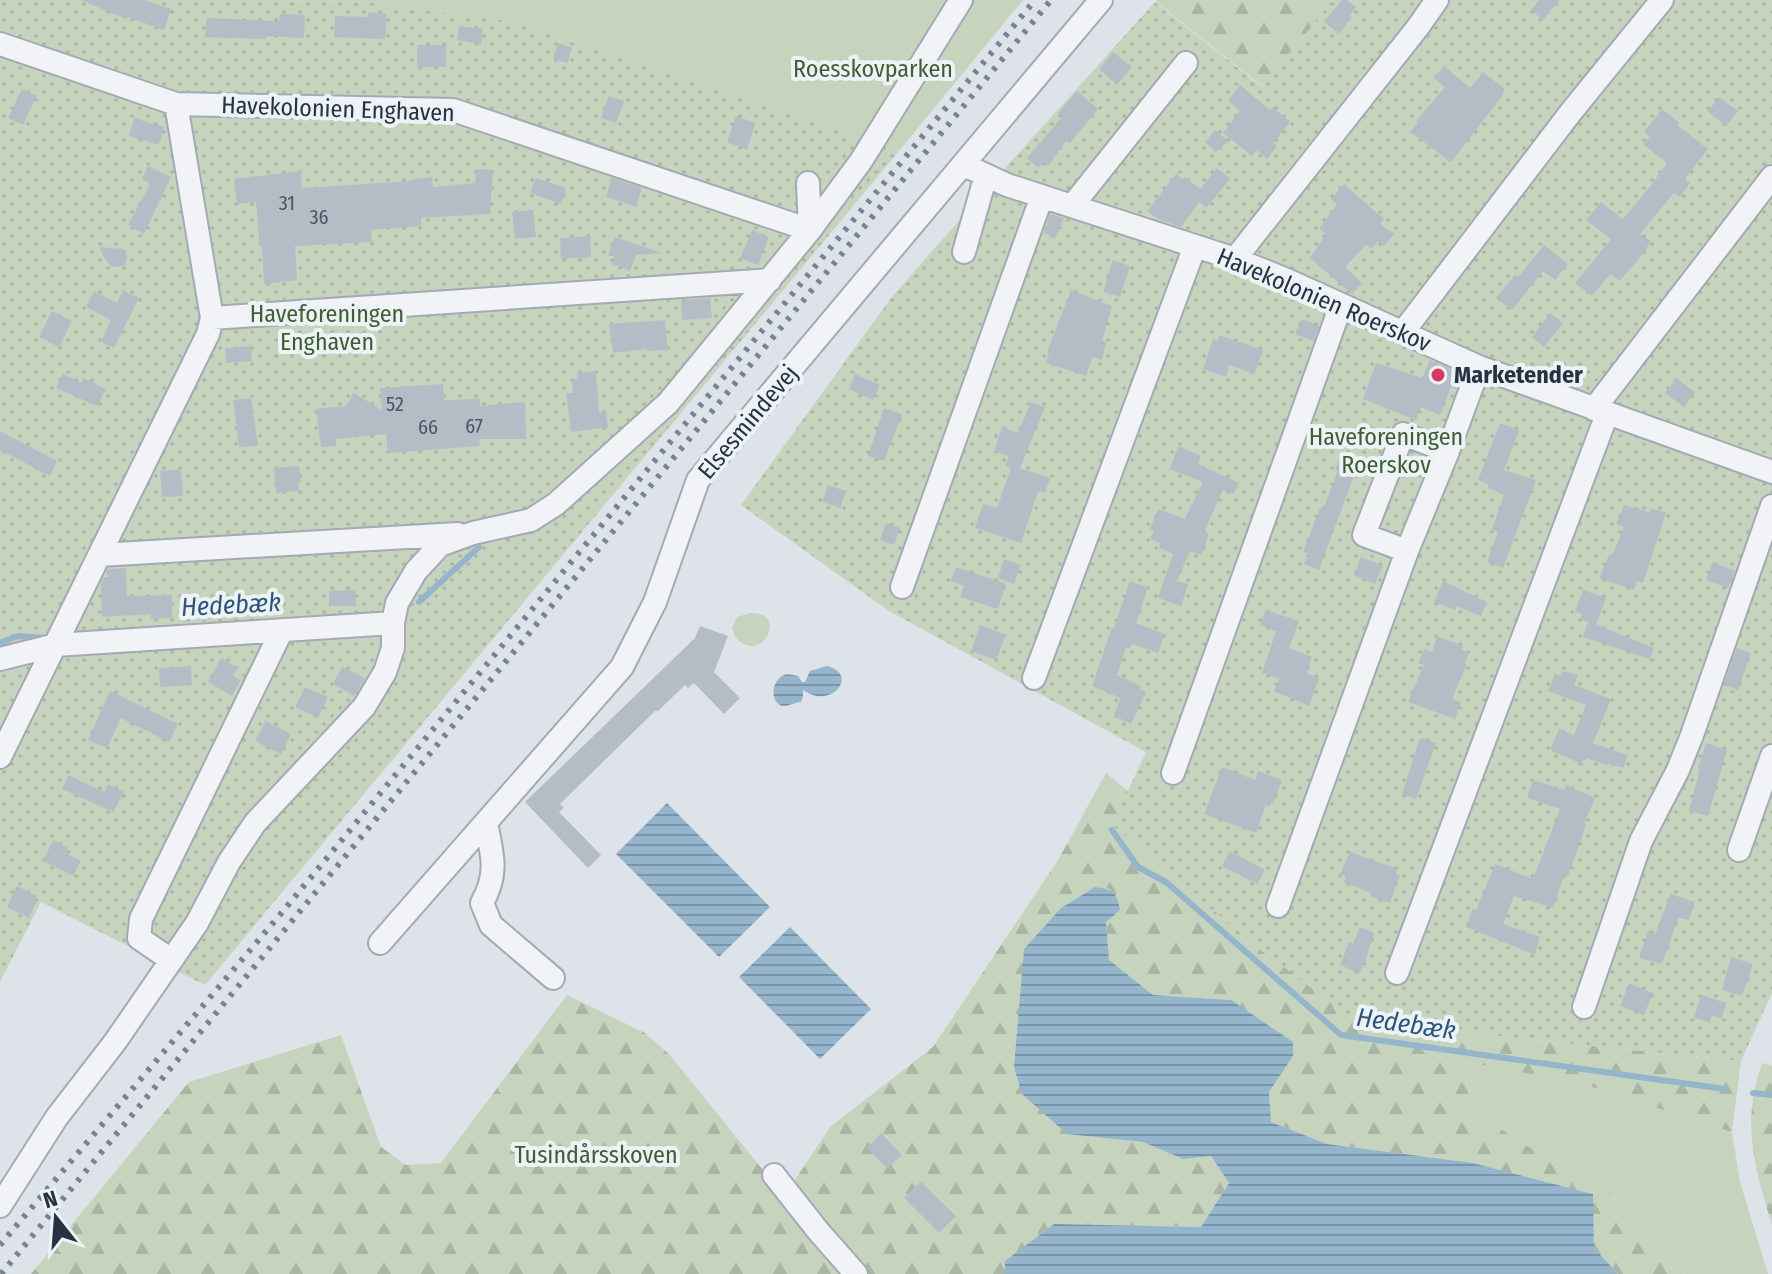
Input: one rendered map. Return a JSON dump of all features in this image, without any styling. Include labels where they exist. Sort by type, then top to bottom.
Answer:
[{"type":"street","points":[[0,1206],[57,1117],[115,1042],[197,923],[229,862],[255,823],[364,707],[385,672],[393,648],[397,603],[416,571],[440,545],[473,533],[531,520],[556,504],[668,403],[810,230],[861,161],[961,0]]},
{"type":"street","name":"Elsesmindevej","points":[[380,943],[622,667],[655,602],[698,480],[1101,0]]},
{"type":"street","points":[[1235,259],[1437,0]]},
{"type":"street","points":[[1403,332],[1571,112],[1662,0]]},
{"type":"street","name":"Havekolonien Enghaven","points":[[0,44],[176,104],[453,110],[810,230]]},
{"type":"street","points":[[1072,206],[1186,63]]},
{"type":"street","points":[[0,757],[208,334],[212,318],[176,104]]},
{"type":"street","name":"Havekolonien Roerskov","points":[[964,165],[1042,196],[1235,259],[1479,367],[1772,472]]},
{"type":"street","points":[[964,252],[986,175]]},
{"type":"street","points":[[1397,973],[1600,412],[1772,177]]},
{"type":"street","points":[[808,183],[810,230]]},
{"type":"street","points":[[902,587],[1042,196]]},
{"type":"street","points":[[1034,678],[1195,246]]},
{"type":"street","points":[[212,318],[770,280]]},
{"type":"street","points":[[1173,773],[1341,305]]},
{"type":"street","points":[[1278,906],[1407,551],[1479,367]]},
{"type":"street","points":[[1407,551],[1364,535],[1403,434],[1448,451]]},
{"type":"street","points":[[1584,1007],[1641,841],[1678,770],[1692,735],[1772,506]]},
{"type":"street","points":[[100,555],[473,533]]},
{"type":"street","points":[[0,659],[56,645],[393,623]]},
{"type":"street","points":[[171,960],[139,938],[141,919],[281,632]]},
{"type":"street","points":[[1739,850],[1772,756]]},
{"type":"street","points":[[486,822],[494,864],[491,886],[482,903],[491,925],[553,978]]},
{"type":"street","points":[[774,1175],[856,1274]]},
{"type":"green space","name":"Haveforeningen Enghaven","points":[[0,0],[371,3],[516,22],[899,151],[205,985],[41,902],[0,982]]},
{"type":"green space","name":"Roesskovparken","points":[[288,0],[1023,0],[899,151],[516,22],[371,3]]},
{"type":"green space","points":[[1157,0],[1333,0],[1263,87]]},
{"type":"green space","name":"Haveforeningen Roerskov","points":[[1333,0],[1772,0],[1772,993],[1741,1061],[1358,1022],[1259,949],[1112,825],[1146,752],[889,611],[741,505],[891,298],[1155,2],[1262,87]]},
{"type":"green space","points":[[750,613],[765,616],[770,623],[769,632],[762,643],[751,646],[741,643],[732,628],[737,617]]},
{"type":"green space","name":"Tusindårsskoven","points":[[1106,773],[1128,791],[1112,825],[1358,1022],[1741,1061],[1732,1132],[1579,1083],[1460,1061],[1476,1112],[1525,1145],[1604,1184],[1664,1264],[1685,1274],[1618,1274],[1594,1248],[1592,1194],[1473,1163],[1327,1144],[1271,1122],[1269,1092],[1293,1056],[1230,1000],[1153,995],[1108,960],[1106,922],[1117,896],[1109,889],[1095,887],[1067,1134],[1143,1142],[1183,1159],[1211,1156],[1229,1183],[1201,1227],[1054,1224],[1006,1261],[1005,1274],[31,1274],[189,1082],[341,1035],[381,1147],[406,1165],[441,1163],[567,995],[645,1033],[669,1054],[785,1195],[830,1127],[933,1047],[1058,860]]},
{"type":"green space","points":[[1460,1061],[1579,1083],[1732,1132],[1740,1182],[1768,1274],[1685,1274],[1664,1264],[1604,1184],[1525,1145],[1476,1112]]},
{"type":"green space","points":[[1762,1063],[1772,1066],[1772,1225],[1752,1145],[1752,1106]]},
{"type":"water","points":[[827,666],[841,676],[838,688],[832,693],[814,695],[803,690],[801,702],[785,706],[774,698],[774,689],[780,677],[794,675],[805,682],[810,671]]},
{"type":"water","points":[[667,803],[770,907],[719,957],[616,854]]},
{"type":"water","points":[[1095,887],[1113,892],[1120,910],[1106,922],[1109,960],[1153,995],[1231,1000],[1293,1042],[1293,1056],[1269,1092],[1271,1122],[1327,1144],[1473,1163],[1593,1194],[1594,1248],[1618,1274],[1005,1274],[1005,1261],[1054,1224],[1201,1227],[1229,1183],[1211,1156],[1183,1159],[1143,1142],[1067,1134],[1022,1094],[1014,1067],[1024,949],[1061,908]]},
{"type":"water","points":[[790,927],[871,1009],[820,1059],[739,977]]},
{"type":"building","points":[[81,0],[144,0],[171,9],[164,30],[126,19]]},
{"type":"building","points":[[1342,0],[1356,7],[1339,34],[1324,22]]},
{"type":"building","points":[[1539,0],[1559,0],[1543,20],[1531,10]]},
{"type":"building","points":[[368,12],[387,14],[385,39],[334,37],[335,16],[368,17]]},
{"type":"building","points":[[280,14],[305,15],[304,38],[205,37],[207,18],[279,21]]},
{"type":"building","points":[[459,26],[483,29],[481,44],[457,40]]},
{"type":"building","points":[[558,43],[572,48],[567,63],[553,59]]},
{"type":"building","points":[[417,45],[446,45],[446,67],[417,67]]},
{"type":"building","points":[[1113,52],[1132,67],[1117,85],[1100,70]]},
{"type":"building","points":[[1444,66],[1470,88],[1483,72],[1505,89],[1451,162],[1410,132],[1445,87],[1434,78]]},
{"type":"building","points":[[1240,85],[1290,122],[1273,143],[1277,146],[1267,159],[1256,150],[1252,156],[1223,133],[1240,111],[1228,101]]},
{"type":"building","points":[[22,89],[37,96],[23,125],[8,118]]},
{"type":"building","points":[[1077,91],[1098,109],[1070,143],[1067,140],[1048,166],[1043,163],[1038,168],[1027,158],[1062,117],[1058,113]]},
{"type":"building","points":[[609,96],[624,101],[616,123],[601,118]]},
{"type":"building","points":[[1719,97],[1738,111],[1726,126],[1708,111]]},
{"type":"building","points":[[1662,109],[1708,149],[1685,179],[1690,183],[1680,197],[1674,193],[1640,234],[1651,241],[1642,255],[1620,281],[1610,274],[1592,296],[1575,283],[1611,239],[1586,220],[1601,202],[1623,219],[1667,163],[1643,144],[1650,136],[1644,132]]},
{"type":"building","points":[[736,116],[755,123],[747,150],[727,142]]},
{"type":"building","points":[[134,118],[164,127],[159,145],[129,136]]},
{"type":"building","points":[[1215,130],[1228,141],[1216,152],[1205,142]]},
{"type":"building","points":[[148,166],[171,177],[144,234],[128,225],[150,184],[142,179]]},
{"type":"building","points":[[1217,168],[1230,179],[1206,208],[1199,202],[1181,227],[1158,219],[1147,211],[1176,174],[1200,189]]},
{"type":"building","points":[[476,169],[493,170],[490,214],[421,218],[421,226],[371,230],[372,242],[295,246],[297,280],[264,284],[256,202],[237,204],[234,179],[301,171],[302,188],[432,177],[433,187],[475,183]]},
{"type":"building","points":[[536,178],[566,188],[561,204],[530,193]]},
{"type":"building","points":[[612,178],[642,188],[636,207],[606,197]]},
{"type":"building","points":[[1344,184],[1384,219],[1380,224],[1394,234],[1384,246],[1378,241],[1372,249],[1366,245],[1345,267],[1362,283],[1352,294],[1310,258],[1326,234],[1319,229],[1337,204],[1331,199]]},
{"type":"building","points":[[533,210],[536,237],[515,239],[512,212]]},
{"type":"building","points":[[1050,214],[1064,218],[1055,238],[1044,233]]},
{"type":"building","points":[[752,230],[769,237],[758,265],[740,258]]},
{"type":"building","points":[[590,236],[591,257],[561,259],[560,238]]},
{"type":"building","points":[[615,237],[661,253],[636,255],[630,271],[612,264],[614,256],[608,256]]},
{"type":"building","points":[[1544,245],[1568,264],[1555,280],[1543,271],[1512,310],[1496,298]]},
{"type":"building","points":[[99,247],[124,249],[127,258],[125,265],[111,266]]},
{"type":"building","points":[[1113,260],[1130,266],[1120,297],[1103,292]]},
{"type":"building","points":[[123,290],[139,298],[114,348],[101,342],[111,320],[86,307],[94,291],[117,303]]},
{"type":"building","points":[[1071,290],[1112,306],[1102,341],[1106,342],[1102,360],[1093,357],[1086,376],[1046,363],[1047,352]]},
{"type":"building","points":[[710,298],[712,318],[682,320],[681,300]]},
{"type":"building","points":[[52,311],[72,321],[59,347],[39,337]]},
{"type":"building","points":[[1550,313],[1563,323],[1544,347],[1532,337]]},
{"type":"building","points":[[1302,319],[1319,326],[1313,341],[1295,334]]},
{"type":"building","points":[[665,320],[668,350],[613,353],[609,324]]},
{"type":"building","points":[[1219,335],[1263,350],[1254,374],[1229,365],[1226,377],[1203,369],[1213,339],[1218,341]]},
{"type":"building","points":[[251,346],[252,361],[226,363],[225,348]]},
{"type":"building","points":[[1430,360],[1461,374],[1456,389],[1451,387],[1440,415],[1421,407],[1416,420],[1363,399],[1376,363],[1422,378]]},
{"type":"building","points":[[596,371],[599,413],[606,412],[608,427],[571,432],[566,393],[573,393],[572,379],[577,379],[577,373]]},
{"type":"building","points":[[63,374],[81,383],[84,378],[106,389],[97,406],[56,388]]},
{"type":"building","points":[[855,374],[880,385],[873,400],[849,389]]},
{"type":"building","points":[[1676,378],[1695,392],[1684,407],[1665,393]]},
{"type":"building","points":[[443,384],[444,400],[480,399],[480,406],[525,402],[526,439],[479,439],[480,446],[388,453],[386,434],[336,439],[336,446],[321,447],[316,409],[346,406],[354,393],[382,410],[380,388]]},
{"type":"building","points":[[251,398],[258,446],[239,447],[233,400]]},
{"type":"building","points":[[1031,402],[1045,407],[1020,468],[1050,478],[1045,493],[1038,491],[1021,543],[975,528],[983,504],[997,508],[1011,468],[1005,466],[1009,456],[994,451],[1002,427],[1018,433]]},
{"type":"building","points":[[884,408],[902,414],[884,461],[868,456]]},
{"type":"building","points":[[1500,423],[1519,430],[1504,470],[1536,480],[1503,568],[1487,562],[1498,532],[1492,529],[1504,495],[1478,480]]},
{"type":"building","points":[[0,431],[57,461],[50,476],[0,450]]},
{"type":"building","points":[[1178,446],[1201,456],[1198,464],[1239,483],[1234,494],[1223,490],[1204,532],[1209,534],[1201,555],[1190,551],[1177,581],[1188,584],[1181,606],[1158,598],[1173,554],[1159,548],[1160,543],[1150,539],[1154,531],[1150,529],[1158,509],[1185,519],[1203,482],[1170,469]]},
{"type":"building","points":[[1341,455],[1359,462],[1319,570],[1304,564],[1309,554],[1303,552],[1338,471],[1335,470]]},
{"type":"building","points":[[299,466],[299,491],[276,493],[274,468]]},
{"type":"building","points":[[181,469],[183,496],[162,497],[160,471]]},
{"type":"building","points":[[828,485],[846,491],[840,508],[822,502]]},
{"type":"building","points":[[1624,505],[1650,513],[1651,508],[1666,513],[1643,583],[1637,581],[1634,590],[1599,578],[1624,527],[1616,524]]},
{"type":"building","points":[[886,523],[900,528],[894,545],[880,540]]},
{"type":"building","points":[[1361,557],[1383,566],[1375,584],[1354,575]]},
{"type":"building","points":[[1004,559],[1021,565],[1014,584],[998,578]]},
{"type":"building","points":[[1713,562],[1735,571],[1728,588],[1706,580]]},
{"type":"building","points":[[956,567],[1006,584],[998,609],[960,597],[964,586],[951,581]]},
{"type":"building","points":[[126,568],[127,596],[172,595],[172,618],[151,619],[151,614],[102,617],[101,584],[104,577],[108,577],[108,569]]},
{"type":"building","points":[[1130,581],[1148,587],[1136,623],[1165,634],[1158,653],[1132,644],[1130,649],[1126,647],[1117,675],[1141,686],[1140,689],[1146,692],[1131,724],[1114,716],[1120,698],[1092,686]]},
{"type":"building","points":[[1443,581],[1487,602],[1481,616],[1456,606],[1455,610],[1434,602]]},
{"type":"building","points":[[355,590],[356,606],[329,606],[329,591]]},
{"type":"building","points":[[1583,590],[1606,598],[1596,624],[1654,648],[1650,659],[1583,637],[1588,622],[1580,619],[1582,614],[1575,612]]},
{"type":"building","points":[[1266,610],[1299,621],[1289,648],[1312,657],[1307,674],[1319,678],[1309,706],[1274,691],[1279,679],[1262,673],[1276,631],[1260,625]]},
{"type":"building","points":[[980,625],[1006,635],[996,660],[971,651]]},
{"type":"building","points":[[700,626],[728,636],[714,672],[740,698],[724,714],[694,683],[688,688],[685,685],[560,804],[564,808],[559,812],[601,855],[588,868],[525,802],[695,638]]},
{"type":"building","points":[[1437,636],[1463,646],[1461,650],[1469,652],[1452,699],[1461,702],[1455,719],[1408,702],[1424,665],[1418,663],[1424,649],[1432,652]]},
{"type":"building","points":[[1737,648],[1751,653],[1738,690],[1724,685]]},
{"type":"building","points":[[221,658],[238,668],[233,676],[241,680],[232,696],[208,682]]},
{"type":"building","points":[[191,666],[192,685],[160,687],[159,668]]},
{"type":"building","points":[[342,667],[365,678],[354,696],[333,684]]},
{"type":"building","points":[[1562,671],[1578,675],[1574,685],[1611,699],[1593,743],[1628,755],[1623,768],[1587,758],[1582,764],[1550,750],[1559,729],[1574,735],[1586,705],[1548,691],[1555,674],[1560,676]]},
{"type":"building","points":[[305,687],[328,697],[318,718],[295,707]]},
{"type":"building","points":[[110,691],[178,724],[169,742],[121,718],[107,748],[88,740]]},
{"type":"building","points":[[266,721],[291,734],[281,754],[255,741]]},
{"type":"building","points":[[1420,738],[1436,743],[1416,799],[1402,794]]},
{"type":"building","points":[[1706,743],[1727,750],[1708,816],[1689,811]]},
{"type":"building","points":[[1222,767],[1255,780],[1258,771],[1282,780],[1273,804],[1267,802],[1256,833],[1204,814]]},
{"type":"building","points":[[68,775],[104,792],[108,784],[124,792],[113,812],[62,789]]},
{"type":"building","points":[[1533,780],[1564,790],[1566,785],[1595,798],[1568,876],[1564,875],[1553,908],[1514,896],[1503,924],[1540,937],[1535,955],[1466,927],[1495,864],[1533,879],[1560,809],[1527,798]]},
{"type":"building","points":[[53,840],[68,848],[65,853],[81,861],[73,876],[43,861]]},
{"type":"building","points":[[1230,851],[1265,870],[1257,884],[1222,866]]},
{"type":"building","points":[[1350,852],[1398,869],[1396,874],[1400,875],[1390,903],[1344,882],[1346,876],[1340,874]]},
{"type":"building","points":[[17,886],[37,896],[29,918],[7,907]]},
{"type":"building","points":[[1671,894],[1695,902],[1689,920],[1678,919],[1662,964],[1639,958],[1648,931],[1655,934]]},
{"type":"building","points":[[1360,927],[1374,933],[1359,973],[1340,965],[1349,942],[1353,944]]},
{"type":"building","points":[[1731,957],[1753,964],[1742,996],[1722,990]]},
{"type":"building","points":[[1629,983],[1653,993],[1644,1015],[1620,1006]]},
{"type":"building","points":[[1701,995],[1726,1003],[1722,1018],[1712,1016],[1710,1022],[1694,1018]]},
{"type":"building","points":[[881,1133],[902,1155],[887,1168],[867,1148]]},
{"type":"building","points":[[921,1182],[956,1216],[939,1233],[904,1198]]},
{"type":"waterway","name":"Hedebæk","points":[[419,602],[479,547]]},
{"type":"waterway","name":"Hedebæk","points":[[0,643],[18,636],[43,638]]},
{"type":"waterway","name":"Hedebæk","points":[[1112,830],[1138,867],[1166,882],[1341,1035],[1725,1089]]},
{"type":"waterway","name":"Hedebæk","points":[[1753,1093],[1772,1095]]},
{"type":"railway","points":[[0,1245],[279,916],[1035,0]]},
{"type":"railway","points":[[1,1274],[1051,0]]},
{"type":"place","name":"Marketender","points":[[1438,375]]}]
